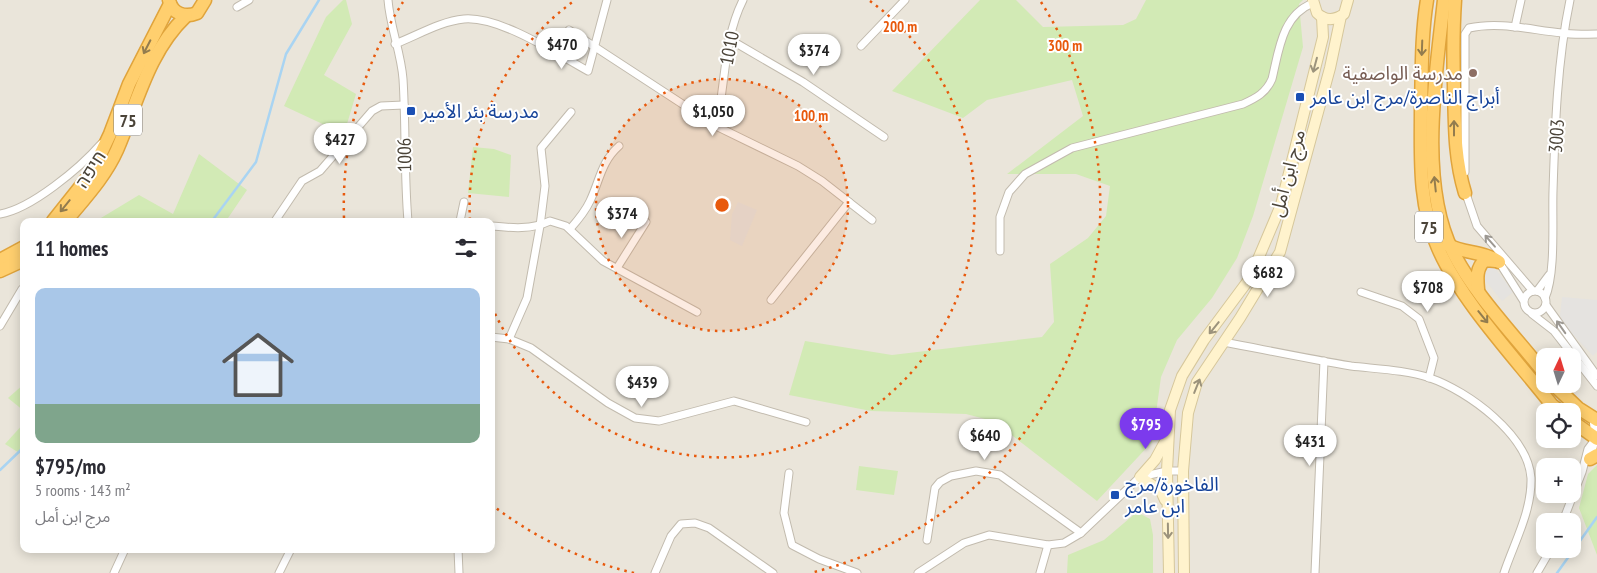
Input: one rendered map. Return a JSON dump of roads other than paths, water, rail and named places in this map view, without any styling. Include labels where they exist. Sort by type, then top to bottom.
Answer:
[{"type":"highway","name":"75","points":[[186,16],[198,13],[205,0]]},
{"type":"highway","name":"75","points":[[1427,0],[1422,46],[1421,152],[1423,203],[1428,224],[1438,249],[1468,299],[1551,403]]},
{"type":"highway","name":"75","points":[[1444,0],[1436,75],[1434,180],[1440,217],[1450,246],[1478,289],[1536,363]]},
{"type":"highway","points":[[1455,0],[1451,50],[1454,139],[1459,173],[1465,193]]},
{"type":"highway","points":[[170,2],[176,12],[186,16]]},
{"type":"highway","name":"חיפה","points":[[55,218],[92,172],[110,134],[129,84],[170,2]]},
{"type":"highway","name":"חיפה","points":[[69,218],[97,185],[116,152],[151,67],[169,34],[186,16]]},
{"type":"highway","points":[[1428,224],[1442,241],[1450,246],[1468,253],[1494,258],[1499,262]]},
{"type":"highway","points":[[0,260],[20,249]]},
{"type":"highway","points":[[1478,289],[1477,275],[1482,263],[1485,260],[1499,262]]},
{"type":"highway","points":[[0,271],[20,262]]},
{"type":"highway","points":[[1562,393],[1578,408],[1595,419]]},
{"type":"highway","points":[[1581,428],[1596,438]]},
{"type":"street","points":[[237,7],[249,0]]},
{"type":"street","name":"1006","points":[[388,0],[395,44],[403,77],[404,181],[408,218]]},
{"type":"street","points":[[395,44],[449,23],[465,19],[506,28],[588,71],[596,47],[607,0]]},
{"type":"street","name":"1010","points":[[716,126],[721,107],[729,39],[735,15],[743,0]]},
{"type":"street","points":[[861,46],[905,0]]},
{"type":"street","name":"مرج ابن أمل","points":[[1184,573],[1183,471],[1188,413],[1197,382],[1280,252],[1330,68],[1341,16],[1347,10],[1348,0]]},
{"type":"street","points":[[1515,27],[1521,0]]},
{"type":"street","name":"3003","points":[[1545,301],[1549,289],[1563,34],[1570,0]]},
{"type":"street","points":[[1000,251],[1000,217],[1009,192],[1025,174],[1072,148],[1243,104],[1258,97],[1268,87],[1272,79],[1288,22],[1303,7],[1313,2],[1316,13],[1322,17],[1333,20],[1341,16]]},
{"type":"street","name":"مرج ابن أمل","points":[[1168,573],[1167,471],[1170,410],[1182,376],[1204,340],[1250,278],[1282,205],[1323,37],[1322,17]]},
{"type":"street","points":[[1597,34],[1563,34],[1515,27],[1480,25],[1468,28],[1465,34],[1465,193],[1477,226],[1545,301],[1597,376]]},
{"type":"street","points":[[569,30],[716,126],[798,166],[872,220]]},
{"type":"street","points":[[729,39],[803,82],[884,137]]},
{"type":"street","points":[[276,218],[302,181],[320,171],[372,111],[381,106],[404,105]]},
{"type":"street","points":[[509,339],[527,298],[540,226],[545,186],[541,148],[571,112]]},
{"type":"street","points":[[0,214],[22,207],[48,191],[110,134]]},
{"type":"street","points":[[570,229],[590,201],[603,165],[619,146]]},
{"type":"street","points":[[76,167],[92,164],[92,172]]},
{"type":"street","points":[[461,218],[464,202]]},
{"type":"street","points":[[771,300],[849,202]]},
{"type":"street","points":[[495,226],[518,229],[540,226],[550,221],[566,226],[603,261],[697,312]]},
{"type":"street","points":[[617,268],[646,222]]},
{"type":"street","points":[[1499,262],[1523,300],[1526,310],[1554,331],[1597,386]]},
{"type":"street","points":[[1523,300],[1527,294],[1535,291],[1550,273]]},
{"type":"street","points":[[0,326],[20,292]]},
{"type":"street","points":[[1361,292],[1402,306],[1419,318],[1434,358],[1429,378]]},
{"type":"street","points":[[1532,314],[1539,313],[1545,301]]},
{"type":"street","points":[[495,337],[509,339],[531,348],[608,403],[635,418],[659,421],[734,401],[806,422]]},
{"type":"street","points":[[1224,342],[1324,362],[1429,378],[1468,396],[1490,415],[1520,446],[1527,460],[1530,492],[1525,517],[1504,573]]},
{"type":"street","points":[[1316,573],[1324,362]]},
{"type":"street","points":[[1582,472],[1594,457],[1595,419]]},
{"type":"street","points":[[918,573],[964,543],[989,535],[1048,546],[1064,542],[1081,533],[1140,477],[1155,460],[1168,434]]},
{"type":"street","points":[[1566,513],[1582,472],[1588,449],[1596,438]]},
{"type":"street","points":[[927,540],[935,488],[940,482],[951,476],[976,471],[1000,475],[1081,533]]},
{"type":"street","points":[[1140,477],[1167,471],[1183,471]]},
{"type":"street","points":[[789,472],[784,513],[792,545],[819,559],[857,573]]},
{"type":"street","points":[[1140,477],[1161,491],[1167,504]]},
{"type":"street","points":[[655,573],[671,536],[681,524],[695,522],[709,528],[773,573]]},
{"type":"street","points":[[1040,573],[1048,546]]},
{"type":"street","points":[[114,573],[123,553]]},
{"type":"street","points":[[279,573],[289,553]]},
{"type":"street","points":[[458,553],[459,573]]},
{"type":"street","points":[[1537,573],[1546,558]]},
{"type":"waterway","points":[[214,218],[256,162],[286,54],[319,0]]},
{"type":"waterway","points":[[0,470],[20,451]]},
{"type":"waterway","points":[[1557,573],[1597,517]]},
{"type":"place","name":"مدرسة الواصفية","points":[[1473,73]]},
{"type":"place","name":"أبراج الناصرة/مرج ابن عامر","points":[[1300,97]]},
{"type":"place","name":"مدرسة بئر الأمير","points":[[411,111]]},
{"type":"place","name":"الفاخورة/مرج ابن عامر","points":[[1115,495]]}]
